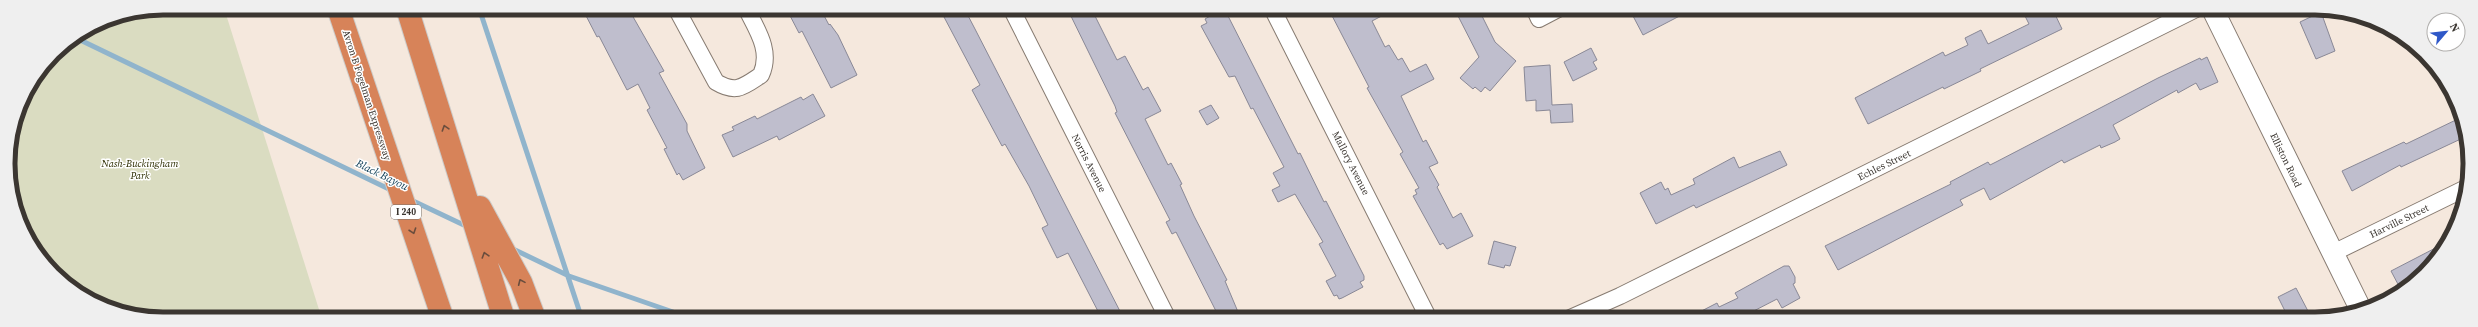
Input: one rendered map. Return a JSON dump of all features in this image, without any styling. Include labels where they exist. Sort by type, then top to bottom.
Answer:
[{"type":"highway","name":"Avron B Fogelman Expressway","points":[[340,15],[377,128],[441,312]]},
{"type":"highway","points":[[408,15],[457,165],[502,312]]},
{"type":"highway","points":[[457,165],[521,282],[532,312]]},
{"type":"street","points":[[680,15],[716,82],[727,88],[738,89],[761,75],[766,58],[761,38],[750,15]]},
{"type":"street","name":"Norris Avenue","points":[[1015,15],[1164,312]]},
{"type":"street","name":"Mallory Avenue","points":[[1276,15],[1425,312]]},
{"type":"street","name":"Echles Street","points":[[1584,312],[1620,296],[2184,15]]},
{"type":"street","name":"Elliston Road","points":[[2215,15],[2359,305]]},
{"type":"street","name":"Harville Street","points":[[2333,253],[2460,191]]},
{"type":"green space","name":"Nash-Buckingham Park","points":[[154,15],[226,15],[320,312],[154,312],[125,307],[107,301],[81,287],[58,269],[35,238],[26,220],[20,202],[16,183],[15,154],[20,125],[26,107],[35,89],[58,58],[89,35],[107,26],[125,20]]},
{"type":"building","points":[[586,15],[632,15],[664,71],[659,73],[687,124],[687,131],[705,168],[683,180],[679,173],[677,175],[664,149],[667,148],[647,110],[650,108],[638,84],[627,90],[599,36],[597,37]]},
{"type":"building","points":[[790,15],[824,15],[829,25],[830,24],[838,35],[857,75],[831,88],[802,31],[799,33]]},
{"type":"building","points":[[948,15],[968,15],[1120,312],[1098,312],[1068,253],[1057,258],[1042,228],[1048,225],[1029,186],[1005,144],[1002,146],[972,90],[980,85],[944,17]]},
{"type":"building","points":[[1070,15],[1094,15],[1117,60],[1125,56],[1143,90],[1148,87],[1161,111],[1145,119],[1168,165],[1171,163],[1182,184],[1180,185],[1194,216],[1227,280],[1225,281],[1238,312],[1216,312],[1176,232],[1172,234],[1166,222],[1170,220],[1115,113],[1117,112]]},
{"type":"building","points":[[1212,15],[1228,15],[1298,154],[1300,153],[1324,202],[1326,201],[1364,276],[1364,280],[1360,282],[1363,287],[1339,299],[1337,295],[1334,296],[1326,281],[1336,276],[1319,244],[1323,242],[1295,194],[1278,202],[1272,190],[1280,186],[1273,173],[1284,167],[1253,108],[1251,109],[1235,76],[1229,77],[1201,26],[1207,23],[1205,19]]},
{"type":"building","points":[[1332,15],[1384,15],[1372,21],[1385,47],[1389,45],[1398,60],[1402,58],[1410,72],[1426,64],[1434,79],[1401,96],[1423,142],[1426,140],[1438,163],[1429,167],[1439,185],[1437,187],[1453,218],[1461,213],[1473,236],[1447,249],[1443,243],[1440,245],[1413,196],[1417,194],[1415,190],[1419,188],[1400,154],[1403,152],[1367,88],[1369,87]]},
{"type":"building","points":[[1458,15],[1482,15],[1495,42],[1516,61],[1490,91],[1485,87],[1481,92],[1475,87],[1473,89],[1460,78],[1479,57]]},
{"type":"building","points":[[1635,15],[1682,15],[1643,35],[1633,16]]},
{"type":"building","points":[[2024,15],[2055,15],[2062,29],[1980,69],[1981,71],[1944,89],[1943,87],[1868,124],[1855,98],[1943,52],[1945,56],[1968,45],[1965,38],[1981,30],[1988,44],[2029,24]]},
{"type":"building","points":[[2315,15],[2322,15],[2335,51],[2316,59],[2300,22]]},
{"type":"building","points":[[1591,48],[1597,60],[1593,62],[1597,69],[1573,81],[1564,62]]},
{"type":"building","points":[[2207,57],[2218,82],[2200,90],[2196,83],[2178,93],[2177,90],[2113,125],[2120,139],[2115,142],[2101,148],[2100,145],[2064,163],[2062,160],[1990,200],[1984,188],[1960,200],[1963,205],[1838,270],[1825,246],[1951,184],[1950,182],[1988,162],[1990,165],[2158,78],[2200,58],[2201,60]]},
{"type":"building","points":[[1550,65],[1552,105],[1572,104],[1573,122],[1551,123],[1550,110],[1536,111],[1536,100],[1526,101],[1524,67]]},
{"type":"building","points":[[813,94],[825,116],[779,140],[777,136],[733,157],[722,135],[734,130],[732,127],[755,116],[757,119],[801,97],[803,100]]},
{"type":"building","points":[[1211,105],[1219,118],[1207,125],[1199,111]]},
{"type":"building","points":[[2456,120],[2461,139],[2401,167],[2400,165],[2352,191],[2342,171],[2404,142],[2406,144]]},
{"type":"building","points":[[1780,151],[1787,165],[1696,208],[1694,205],[1656,224],[1640,193],[1661,182],[1665,190],[1668,188],[1671,195],[1695,184],[1693,179],[1734,157],[1739,168]]},
{"type":"building","points":[[1494,241],[1516,247],[1510,266],[1505,265],[1504,268],[1488,264]]},
{"type":"building","points":[[2437,247],[2420,269],[2399,286],[2391,271]]},
{"type":"building","points":[[1784,266],[1789,266],[1795,277],[1795,283],[1793,284],[1800,298],[1782,308],[1777,299],[1752,312],[1700,312],[1717,303],[1719,307],[1738,298],[1735,293]]},
{"type":"building","points":[[2296,288],[2308,312],[2286,312],[2278,297]]},
{"type":"waterway","points":[[481,15],[580,312]]},
{"type":"waterway","name":"Black Bayou","points":[[81,40],[393,191]]},
{"type":"waterway","name":"Black Bayou","points":[[409,199],[468,227]]},
{"type":"waterway","name":"Black Bayou","points":[[511,248],[569,276],[673,312]]}]
